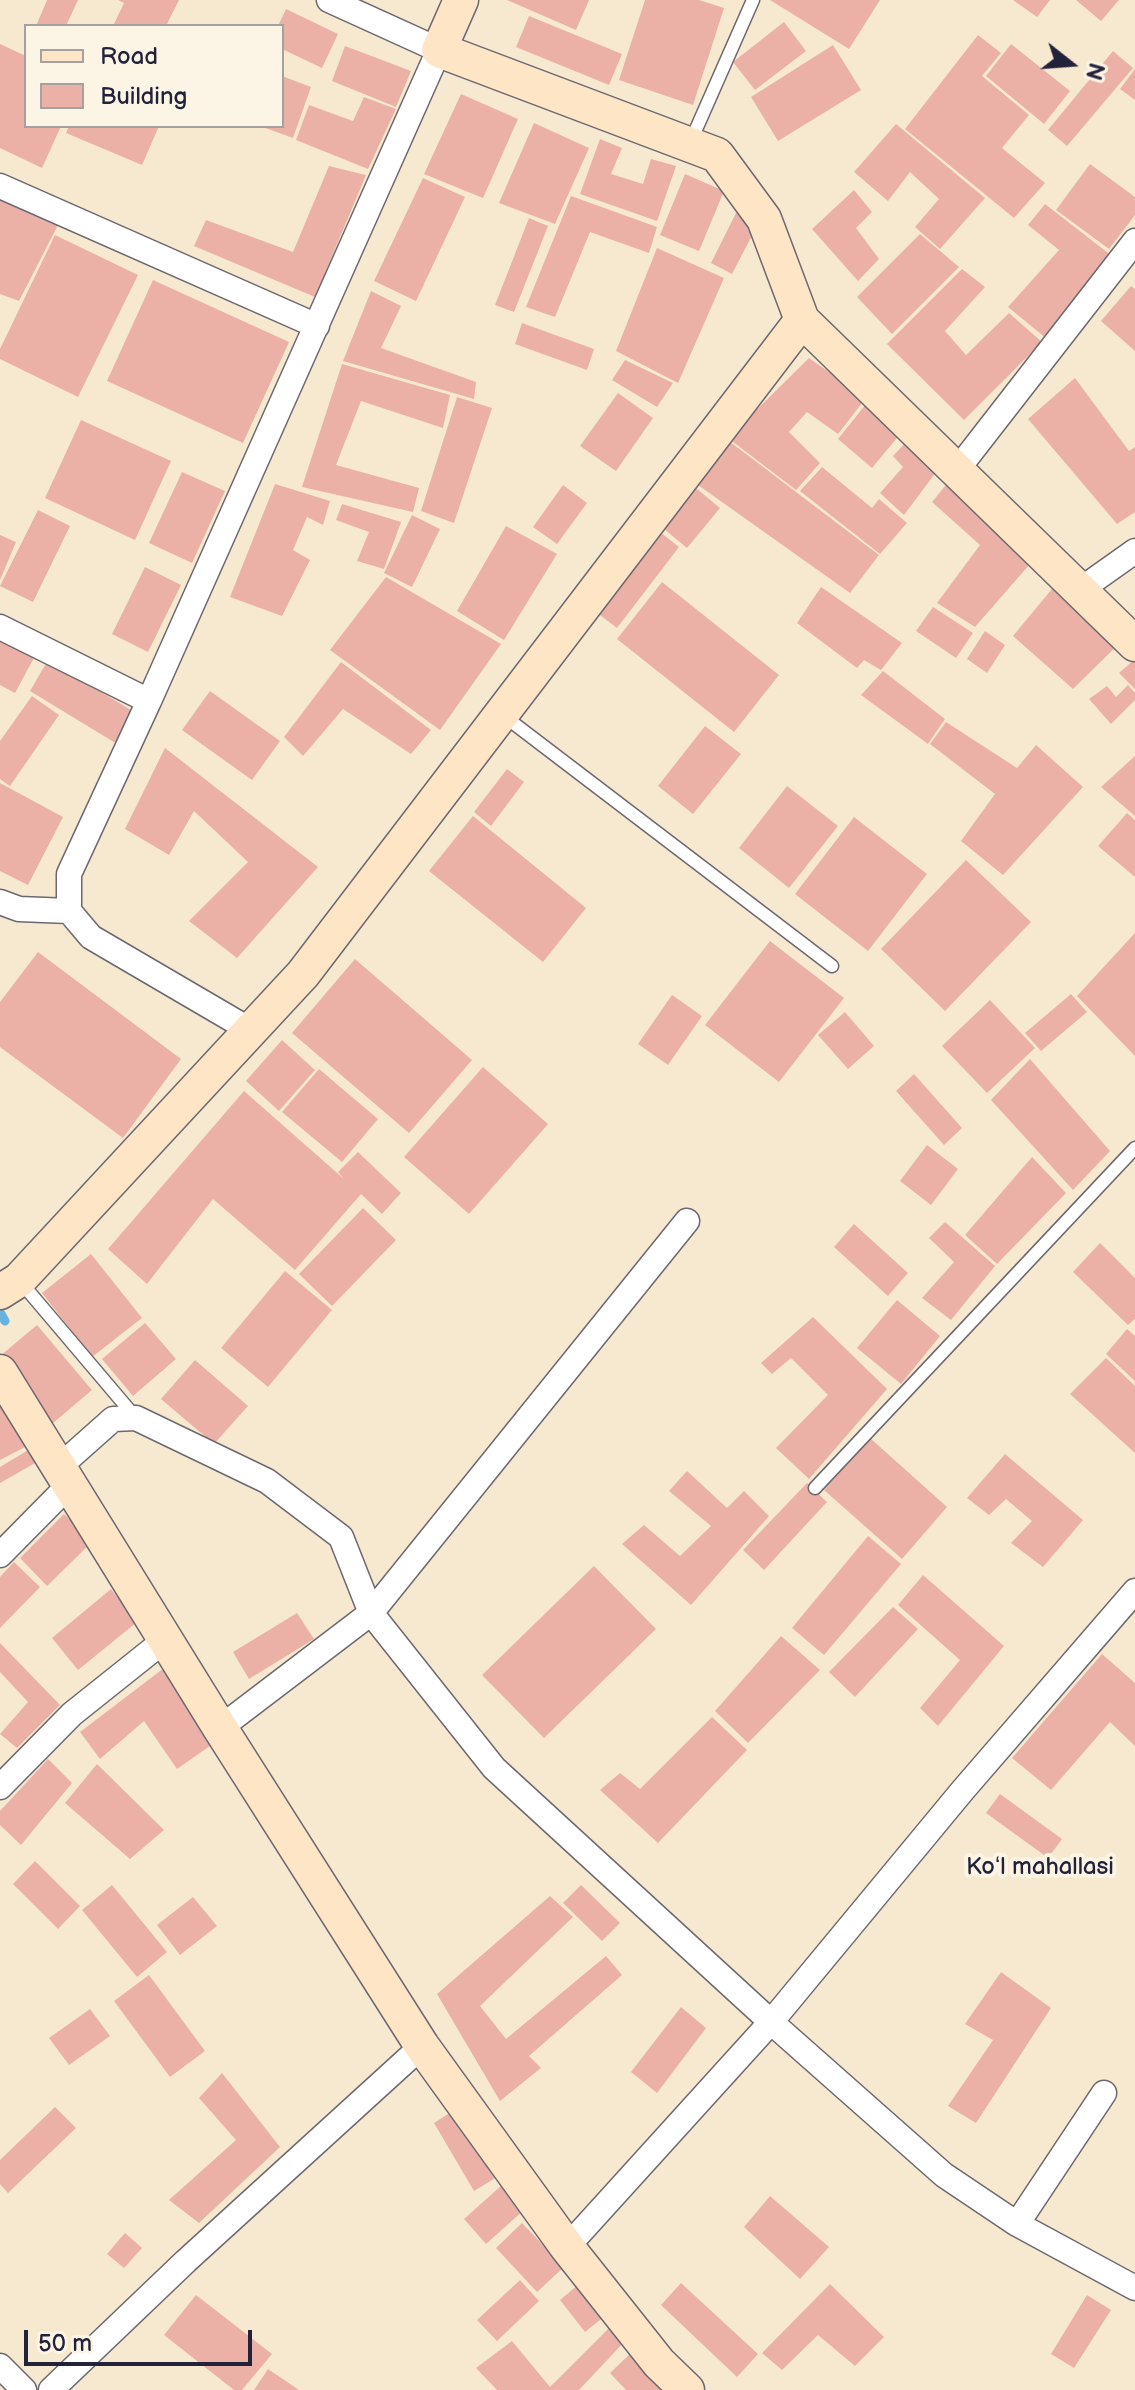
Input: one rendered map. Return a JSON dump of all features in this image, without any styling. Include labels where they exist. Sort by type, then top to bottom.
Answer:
[{"type":"street","points":[[329,0],[439,50],[717,155],[764,219],[802,320],[1135,644]]},
{"type":"street","points":[[250,1030],[91,937],[69,911],[69,874],[461,0]]},
{"type":"street","points":[[0,186],[317,326]]},
{"type":"street","points":[[957,470],[1135,241]]},
{"type":"street","points":[[9,1286],[303,974],[802,320]]},
{"type":"street","points":[[1080,590],[1135,551]]},
{"type":"street","points":[[0,627],[149,701]]},
{"type":"street","points":[[0,902],[19,909],[69,911]]},
{"type":"street","points":[[220,1728],[371,1613],[687,1221]]},
{"type":"street","points":[[0,1372],[220,1728],[422,2046],[567,2247],[659,2363],[687,2390]]},
{"type":"street","points":[[0,1555],[113,1419],[136,1418],[267,1481],[341,1537],[371,1613],[494,1768],[771,2022],[944,2175],[1017,2224],[1135,2288]]},
{"type":"street","points":[[567,2247],[771,2022],[963,1790],[1135,1591]]},
{"type":"street","points":[[0,1787],[72,1714],[166,1639]]},
{"type":"street","points":[[51,2390],[186,2261],[422,2046]]},
{"type":"street","points":[[1017,2224],[1104,2093]]},
{"type":"street","points":[[0,2366],[24,2390]]},
{"type":"lane","points":[[689,145],[753,0]]},
{"type":"lane","points":[[502,714],[832,966]]},
{"type":"lane","points":[[815,1488],[1135,1148]]},
{"type":"lane","points":[[9,1286],[136,1418]]},
{"type":"building","points":[[47,0],[78,0],[67,24],[37,24]]},
{"type":"building","points":[[118,0],[179,0],[167,24],[114,24],[124,3]]},
{"type":"building","points":[[507,0],[589,0],[576,30]]},
{"type":"building","points":[[645,0],[699,0],[724,8],[693,105],[619,80]]},
{"type":"building","points":[[770,0],[880,0],[849,49]]},
{"type":"building","points":[[1013,0],[1050,0],[1037,17]]},
{"type":"building","points":[[1076,0],[1119,0],[1101,21]]},
{"type":"building","points":[[286,9],[338,34],[322,68],[284,50],[284,24],[279,24]]},
{"type":"building","points":[[529,16],[622,54],[609,85],[516,47]]},
{"type":"building","points":[[784,22],[806,51],[755,90],[733,62]]},
{"type":"building","points":[[978,35],[1001,53],[982,76],[1029,115],[1002,148],[1045,183],[1014,218],[905,129]]},
{"type":"building","points":[[0,44],[24,55],[24,128],[60,128],[42,168],[0,148]]},
{"type":"building","points":[[1011,44],[1070,91],[1044,124],[986,76]]},
{"type":"building","points":[[833,45],[861,90],[778,141],[751,97]]},
{"type":"building","points":[[345,46],[411,71],[396,107],[332,81]]},
{"type":"building","points":[[1113,51],[1133,68],[1067,146],[1048,130]]},
{"type":"building","points":[[1135,69],[1135,100],[1120,89]]},
{"type":"building","points":[[284,77],[311,87],[293,138],[266,128],[284,128]]},
{"type":"building","points":[[461,94],[518,119],[483,198],[424,174]]},
{"type":"building","points":[[364,97],[396,109],[368,169],[296,140],[309,105],[353,121]]},
{"type":"building","points":[[534,123],[589,148],[555,224],[499,203]]},
{"type":"building","points":[[896,124],[985,198],[940,249],[915,227],[939,199],[910,172],[888,201],[854,172]]},
{"type":"building","points":[[68,128],[158,128],[142,165],[66,133]]},
{"type":"building","points":[[600,139],[622,148],[611,174],[643,184],[651,159],[676,166],[657,221],[580,194]]},
{"type":"building","points":[[1090,164],[1135,197],[1135,215],[1109,249],[1056,210]]},
{"type":"building","points":[[329,166],[366,175],[315,297],[194,246],[206,220],[293,252]]},
{"type":"building","points":[[685,174],[724,191],[699,251],[660,235]]},
{"type":"building","points":[[423,178],[465,197],[416,301],[374,281]]},
{"type":"building","points":[[854,190],[872,212],[856,228],[879,259],[858,281],[812,229]]},
{"type":"building","points":[[571,196],[657,227],[649,253],[590,232],[555,317],[526,307]]},
{"type":"building","points":[[0,197],[59,223],[19,301],[0,294]]},
{"type":"building","points":[[1045,204],[1112,256],[1047,339],[1008,307],[1059,250],[1028,225]]},
{"type":"building","points":[[737,211],[759,222],[732,274],[711,263]]},
{"type":"building","points":[[529,218],[548,226],[514,312],[495,305]]},
{"type":"building","points":[[920,234],[959,267],[892,334],[857,297]]},
{"type":"building","points":[[55,235],[138,275],[78,397],[0,359],[0,349]]},
{"type":"building","points":[[657,248],[724,278],[678,383],[616,351]]},
{"type":"building","points":[[962,269],[985,287],[945,331],[966,355],[1009,313],[1042,342],[964,420],[887,344]]},
{"type":"building","points":[[153,280],[289,342],[243,443],[107,381]]},
{"type":"building","points":[[1131,286],[1135,289],[1135,351],[1101,321]]},
{"type":"building","points":[[371,291],[401,306],[381,348],[476,382],[474,399],[343,361]]},
{"type":"building","points":[[522,323],[594,349],[587,370],[515,344]]},
{"type":"building","points":[[809,358],[866,398],[838,434],[807,412],[789,432],[820,463],[796,490],[728,438]]},
{"type":"building","points":[[625,360],[673,383],[657,407],[612,380]]},
{"type":"building","points":[[342,364],[450,395],[443,428],[361,401],[336,465],[419,488],[413,512],[302,487]]},
{"type":"building","points":[[1075,378],[1129,451],[1135,447],[1135,512],[1117,524],[1028,419]]},
{"type":"building","points":[[618,393],[653,418],[616,471],[580,446]]},
{"type":"building","points":[[457,397],[492,408],[454,523],[421,511]]},
{"type":"building","points":[[870,399],[906,427],[872,468],[838,439]]},
{"type":"building","points":[[81,420],[171,461],[135,540],[45,498]]},
{"type":"building","points":[[725,438],[879,555],[850,593],[691,480]]},
{"type":"building","points":[[909,439],[940,467],[904,515],[880,493],[903,467],[893,456]]},
{"type":"building","points":[[822,467],[872,508],[879,499],[907,523],[880,554],[800,491]]},
{"type":"building","points":[[182,472],[225,491],[192,563],[149,543]]},
{"type":"building","points":[[954,475],[1043,549],[975,627],[937,603],[980,545],[932,502]]},
{"type":"building","points":[[275,484],[330,501],[323,525],[307,517],[293,550],[310,560],[282,616],[230,597]]},
{"type":"building","points":[[691,484],[720,508],[687,548],[658,524]]},
{"type":"building","points":[[563,485],[587,503],[557,544],[533,527]]},
{"type":"building","points":[[342,504],[401,522],[384,569],[357,561],[369,532],[336,520]]},
{"type":"building","points":[[38,510],[70,526],[33,602],[0,586]]},
{"type":"building","points":[[412,515],[440,529],[412,587],[384,573]]},
{"type":"building","points":[[506,526],[557,554],[504,640],[457,611]]},
{"type":"building","points":[[655,528],[679,547],[617,628],[592,609]]},
{"type":"building","points":[[0,535],[16,542],[0,580]]},
{"type":"building","points":[[145,567],[181,585],[148,652],[112,634]]},
{"type":"building","points":[[386,577],[501,644],[440,730],[330,650]]},
{"type":"building","points":[[1061,578],[1129,634],[1073,689],[1013,636]]},
{"type":"building","points":[[662,582],[779,675],[734,732],[617,639]]},
{"type":"building","points":[[821,587],[902,643],[881,670],[864,660],[857,668],[797,623]]},
{"type":"building","points":[[933,607],[973,633],[956,658],[916,631]]},
{"type":"building","points":[[985,631],[1005,645],[987,673],[967,659]]},
{"type":"building","points":[[0,637],[35,656],[15,693],[0,685]]},
{"type":"building","points":[[1135,659],[1135,689],[1119,673]]},
{"type":"building","points":[[48,660],[136,713],[117,744],[30,691]]},
{"type":"building","points":[[341,662],[431,730],[411,754],[343,709],[303,756],[284,737]]},
{"type":"building","points":[[883,671],[945,719],[928,744],[861,695]]},
{"type":"building","points":[[1128,685],[1135,693],[1135,700],[1111,724],[1089,699],[1107,686],[1116,697]]},
{"type":"building","points":[[210,691],[280,741],[252,780],[182,730]]},
{"type":"building","points":[[32,696],[59,715],[10,786],[0,779],[0,741]]},
{"type":"building","points":[[946,722],[1017,768],[1036,745],[1083,787],[1003,875],[961,841],[995,794],[930,744]]},
{"type":"building","points":[[705,726],[741,754],[693,814],[658,786]]},
{"type":"building","points":[[165,748],[318,867],[237,958],[189,921],[248,862],[194,811],[169,855],[125,829]]},
{"type":"building","points":[[1135,756],[1135,816],[1101,787]]},
{"type":"building","points":[[507,769],[524,782],[491,826],[474,812]]},
{"type":"building","points":[[0,783],[63,817],[28,885],[0,871]]},
{"type":"building","points":[[787,786],[838,826],[789,888],[739,848]]},
{"type":"building","points":[[1127,813],[1135,820],[1135,877],[1098,846]]},
{"type":"building","points":[[473,816],[586,908],[543,962],[429,871]]},
{"type":"building","points":[[854,817],[927,874],[868,951],[795,894]]},
{"type":"building","points":[[966,860],[1031,922],[945,1011],[881,949]]},
{"type":"building","points":[[1135,933],[1135,1056],[1077,996]]},
{"type":"building","points":[[770,941],[844,998],[779,1082],[705,1025]]},
{"type":"building","points":[[38,952],[181,1059],[123,1138],[0,1047],[0,1002]]},
{"type":"building","points":[[355,959],[472,1060],[409,1133],[292,1033]]},
{"type":"building","points":[[1071,994],[1087,1012],[1041,1051],[1025,1033]]},
{"type":"building","points":[[672,995],[702,1016],[668,1065],[638,1044]]},
{"type":"building","points":[[990,1000],[1035,1048],[987,1093],[942,1046]]},
{"type":"building","points":[[845,1012],[874,1046],[848,1069],[818,1035]]},
{"type":"building","points":[[282,1040],[315,1070],[279,1111],[246,1081]]},
{"type":"building","points":[[1030,1059],[1110,1151],[1073,1190],[991,1100]]},
{"type":"building","points":[[483,1067],[548,1124],[469,1214],[404,1157]]},
{"type":"building","points":[[319,1069],[378,1119],[342,1162],[282,1112]]},
{"type":"building","points":[[914,1074],[962,1128],[944,1145],[896,1091]]},
{"type":"building","points":[[244,1091],[344,1179],[338,1172],[358,1152],[401,1193],[382,1214],[361,1194],[295,1270],[213,1199],[147,1284],[108,1249]]},
{"type":"building","points":[[927,1145],[958,1169],[931,1205],[900,1181]]},
{"type":"building","points":[[1032,1157],[1066,1193],[997,1264],[965,1235]]},
{"type":"building","points":[[363,1208],[396,1240],[332,1306],[299,1274]]},
{"type":"building","points":[[945,1222],[995,1266],[951,1320],[922,1298],[954,1262],[929,1238]]},
{"type":"building","points":[[854,1224],[908,1273],[888,1296],[834,1247]]},
{"type":"building","points":[[1100,1243],[1135,1278],[1135,1319],[1128,1325],[1073,1272]]},
{"type":"building","points":[[91,1254],[142,1318],[92,1357],[42,1293]]},
{"type":"building","points":[[285,1271],[332,1310],[268,1387],[221,1348]]},
{"type":"building","points":[[897,1300],[940,1336],[901,1384],[857,1348]]},
{"type":"building","points":[[813,1317],[887,1389],[809,1479],[776,1448],[828,1395],[791,1358],[772,1374],[761,1363]]},
{"type":"building","points":[[145,1323],[176,1359],[133,1396],[102,1359]]},
{"type":"building","points":[[37,1325],[92,1390],[52,1424],[0,1356]]},
{"type":"building","points":[[1127,1329],[1135,1336],[1135,1381],[1106,1354]]},
{"type":"building","points":[[1106,1358],[1135,1386],[1135,1453],[1070,1394]]},
{"type":"building","points":[[195,1360],[248,1406],[214,1444],[161,1399]]},
{"type":"building","points":[[0,1390],[29,1445],[0,1460]]},
{"type":"building","points":[[870,1438],[947,1507],[902,1559],[824,1490]]},
{"type":"building","points":[[30,1449],[37,1462],[0,1483],[0,1467]]},
{"type":"building","points":[[1005,1454],[1083,1520],[1043,1567],[1011,1543],[1032,1521],[1006,1499],[989,1515],[967,1498]]},
{"type":"building","points":[[687,1471],[727,1508],[744,1491],[769,1516],[691,1605],[622,1544],[644,1525],[680,1556],[711,1526],[669,1491]]},
{"type":"building","points":[[807,1483],[827,1502],[764,1570],[743,1550]]},
{"type":"building","points":[[64,1514],[92,1542],[47,1586],[20,1558]]},
{"type":"building","points":[[868,1536],[901,1564],[824,1655],[792,1628]]},
{"type":"building","points":[[14,1562],[40,1587],[0,1628],[0,1577]]},
{"type":"building","points":[[594,1566],[656,1629],[544,1738],[482,1675]]},
{"type":"building","points":[[923,1575],[1004,1646],[938,1726],[920,1708],[960,1660],[898,1605]]},
{"type":"building","points":[[111,1589],[137,1622],[78,1670],[52,1638]]},
{"type":"building","points":[[893,1607],[918,1629],[855,1697],[829,1672]]},
{"type":"building","points":[[297,1613],[314,1639],[249,1679],[233,1652]]},
{"type":"building","points":[[781,1636],[820,1670],[748,1743],[715,1711]]},
{"type":"building","points":[[0,1643],[60,1705],[17,1748],[0,1734],[28,1702],[0,1672]]},
{"type":"building","points":[[1102,1654],[1135,1683],[1135,1746],[1110,1722],[1051,1790],[1012,1758]]},
{"type":"building","points":[[164,1668],[210,1746],[177,1769],[144,1721],[100,1759],[80,1732]]},
{"type":"building","points":[[712,1717],[747,1750],[658,1843],[600,1790],[620,1773],[640,1789]]},
{"type":"building","points":[[48,1759],[72,1783],[21,1845],[0,1825],[0,1811]]},
{"type":"building","points":[[97,1764],[164,1830],[130,1859],[65,1803]]},
{"type":"building","points":[[1000,1794],[1062,1839],[1048,1858],[986,1813]]},
{"type":"building","points":[[35,1861],[80,1906],[58,1929],[13,1884]]},
{"type":"building","points":[[112,1885],[167,1952],[137,1977],[82,1910]]},
{"type":"building","points":[[581,1885],[620,1923],[602,1941],[563,1903]]},
{"type":"building","points":[[550,1896],[573,1917],[480,2006],[506,2039],[606,1956],[622,1975],[529,2056],[541,2068],[500,2101],[437,1994]]},
{"type":"building","points":[[193,1897],[217,1926],[180,1955],[157,1925]]},
{"type":"building","points":[[1001,1972],[1051,2008],[976,2123],[948,2106],[993,2040],[965,2024]]},
{"type":"building","points":[[149,1975],[205,2051],[170,2077],[114,2001]]},
{"type":"building","points":[[681,2007],[706,2028],[657,2093],[631,2072]]},
{"type":"building","points":[[90,2009],[110,2036],[69,2065],[49,2038]]},
{"type":"building","points":[[222,2073],[280,2147],[199,2223],[169,2200],[236,2140],[199,2098]]},
{"type":"building","points":[[55,2107],[76,2128],[8,2193],[0,2184],[0,2160]]},
{"type":"building","points":[[456,2109],[497,2177],[474,2191],[434,2123]]},
{"type":"building","points":[[502,2185],[524,2210],[486,2244],[464,2219]]},
{"type":"building","points":[[770,2196],[829,2247],[800,2279],[744,2227]]},
{"type":"building","points":[[522,2223],[564,2267],[537,2292],[496,2248]]},
{"type":"building","points":[[125,2233],[142,2248],[124,2268],[107,2254]]},
{"type":"building","points":[[520,2280],[539,2301],[497,2341],[477,2320]]},
{"type":"building","points":[[681,2283],[758,2354],[737,2377],[661,2305]]},
{"type":"building","points":[[579,2284],[605,2316],[585,2332],[560,2300]]},
{"type":"building","points":[[830,2284],[884,2337],[855,2366],[818,2335],[782,2370],[762,2353]]},
{"type":"building","points":[[196,2295],[272,2354],[242,2390],[234,2390],[164,2335]]},
{"type":"building","points":[[1087,2295],[1111,2310],[1074,2368],[1051,2354]]},
{"type":"building","points":[[612,2325],[625,2341],[579,2390],[497,2390],[476,2368],[512,2341],[550,2387]]},
{"type":"building","points":[[634,2350],[672,2390],[626,2390],[610,2373]]},
{"type":"building","points":[[268,2369],[299,2390],[254,2390]]},
{"type":"waterway","points":[[0,1312],[5,1321]]},
{"type":"district","name":"Koʻl mahallasi","points":[[1040,1868]]}]
